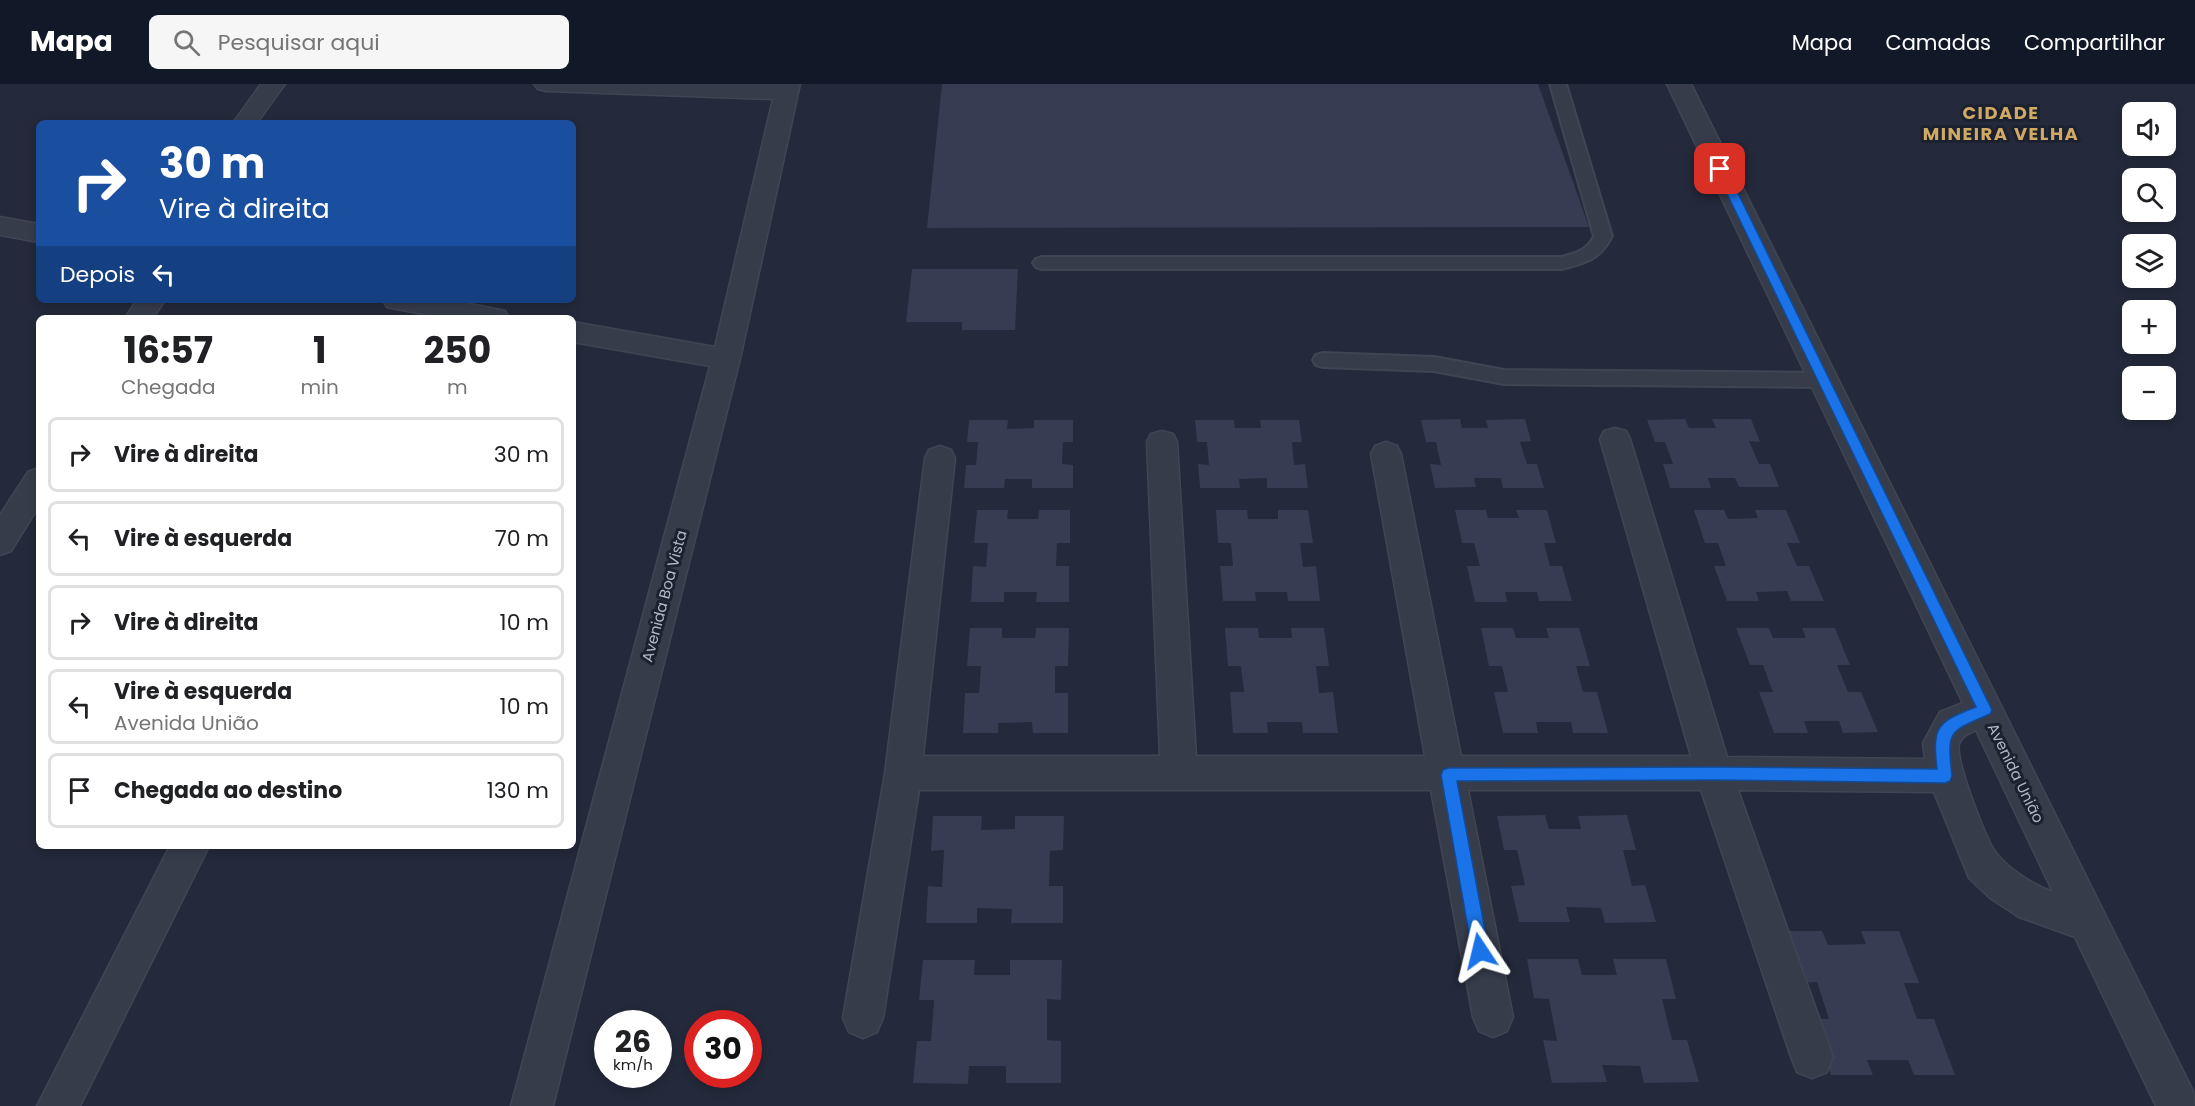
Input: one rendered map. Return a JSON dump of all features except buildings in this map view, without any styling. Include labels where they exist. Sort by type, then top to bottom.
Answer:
[{"type":"street","points":[[247,120],[273,84]]},
{"type":"street","points":[[546,84],[788,88]]},
{"type":"street","name":"Avenida União","points":[[1679,84],[2178,1106]]},
{"type":"street","name":"Avenida Boa Vista","points":[[532,1106],[726,359],[788,88]]},
{"type":"street","points":[[0,226],[36,232]]},
{"type":"street","points":[[410,303],[461,315]]},
{"type":"street","points":[[576,333],[726,359]]},
{"type":"street","points":[[1615,439],[1714,773],[1812,1057]]},
{"type":"street","points":[[1162,442],[1179,774]]},
{"type":"street","points":[[1386,454],[1493,1017]]},
{"type":"street","points":[[863,1018],[903,773],[940,458]]},
{"type":"street","points":[[0,543],[36,485]]},
{"type":"street","points":[[1985,710],[1953,723],[1941,743],[1945,776],[1982,865],[2004,885],[2033,904],[2088,922]]},
{"type":"street","points":[[903,773],[1448,775],[1714,773],[1945,776]]},
{"type":"street","points":[[58,1106],[188,849]]},
{"type":"lane","points":[[1042,263],[1561,263],[1582,258],[1598,247],[1603,236],[1558,84]]},
{"type":"lane","points":[[1323,360],[1434,364],[1504,377],[1824,380]]},
{"type":"district","name":"CIDADE MINEIRA VELHA","points":[[2001,122]]},
{"type":"route","points":[[1480,951],[1448,775],[1714,773],[1945,776],[1941,743],[1946,733],[1953,723],[1985,710],[1720,169]]}]
